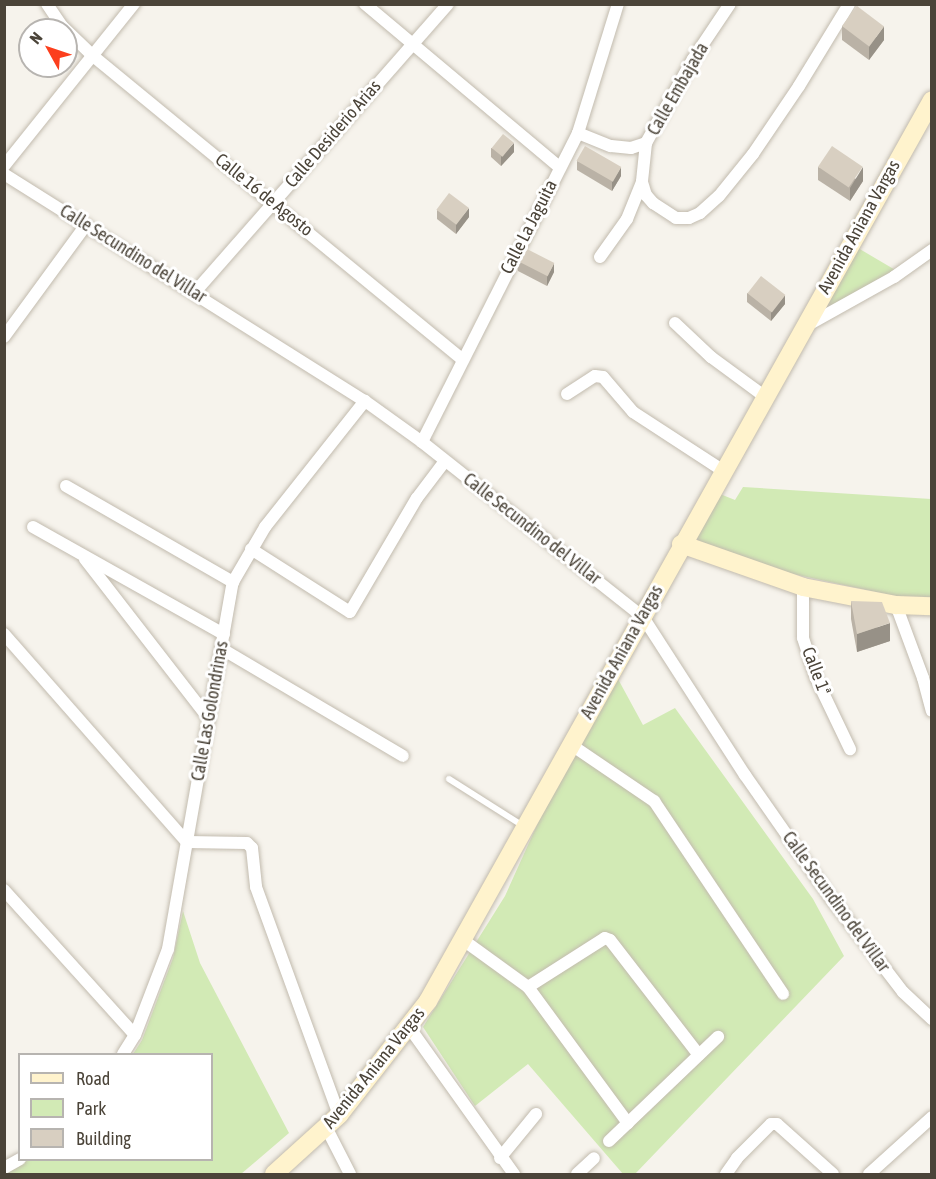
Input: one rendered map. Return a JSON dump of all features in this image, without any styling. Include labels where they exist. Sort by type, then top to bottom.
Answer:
[{"type":"main road","name":"Avenida Aniana Vargas","points":[[274,1174],[333,1121],[409,1028],[428,1001],[643,617],[722,470],[932,100]]},
{"type":"main road","points":[[681,544],[803,587],[896,605],[932,606]]},
{"type":"street","name":"Calle 16 de Agosto","points":[[47,4],[62,26],[93,56],[462,359]]},
{"type":"street","points":[[4,166],[134,4]]},
{"type":"street","points":[[365,4],[559,167]]},
{"type":"street","name":"Calle Desiderio Arias","points":[[195,292],[448,4]]},
{"type":"street","name":"Calle La Jaguita","points":[[422,442],[578,133],[618,4]]},
{"type":"street","name":"Calle Embajada","points":[[578,133],[611,146],[631,148],[646,143],[693,59],[730,4]]},
{"type":"street","points":[[642,182],[653,203],[676,218],[689,218],[700,213],[719,196],[753,154],[799,86],[849,4]]},
{"type":"street","points":[[600,257],[627,219],[642,182],[646,143]]},
{"type":"street","name":"Calle Secundino del Villar","points":[[4,174],[365,401],[422,442],[643,617],[745,775],[830,897],[903,992],[932,1019]]},
{"type":"street","points":[[4,337],[86,225]]},
{"type":"street","points":[[803,328],[894,277],[932,250]]},
{"type":"street","points":[[675,323],[711,357],[764,396]]},
{"type":"street","points":[[567,394],[595,376],[603,377],[633,412],[722,470]]},
{"type":"street","name":"Calle Las Golondrinas","points":[[124,1053],[135,1035],[168,949],[233,582],[265,527],[365,401]]},
{"type":"street","points":[[251,549],[350,612],[417,498],[445,461]]},
{"type":"street","points":[[66,486],[233,582]]},
{"type":"street","points":[[33,527],[224,634]]},
{"type":"street","points":[[81,554],[209,719]]},
{"type":"street","name":"Calle 1ª","points":[[803,587],[803,638],[816,678],[850,749]]},
{"type":"street","points":[[896,605],[927,678],[932,711]]},
{"type":"street","points":[[4,634],[187,842],[247,843],[252,848],[255,853],[256,887],[351,1174]]},
{"type":"street","points":[[222,649],[404,756]]},
{"type":"street","points":[[570,744],[654,801],[783,994]]},
{"type":"street","points":[[4,890],[135,1035]]},
{"type":"street","points":[[528,987],[605,938],[610,940],[699,1055]]},
{"type":"street","points":[[463,940],[528,987],[628,1123]]},
{"type":"street","points":[[409,1028],[500,1158],[514,1174]]},
{"type":"street","points":[[609,1141],[718,1037]]},
{"type":"street","points":[[500,1158],[536,1114]]},
{"type":"street","points":[[869,1174],[932,1117]]},
{"type":"street","points":[[726,1174],[737,1158],[771,1124],[777,1124],[833,1174]]},
{"type":"street","points":[[578,1174],[594,1158]]},
{"type":"street","points":[[4,1168],[18,1160]]},
{"type":"lane","points":[[449,779],[525,827]]},
{"type":"green space","points":[[858,248],[897,271],[807,324]]},
{"type":"green space","points":[[743,487],[931,499],[931,598],[899,597],[770,569],[691,543],[720,494],[735,500]]},
{"type":"green space","points":[[618,679],[643,725],[675,708],[813,899],[844,956],[635,1174],[623,1174],[528,1064],[475,1106],[423,1027],[505,896],[565,763]]},
{"type":"green space","points":[[183,911],[200,963],[289,1133],[241,1174],[5,1174],[4,1171],[24,1161],[213,1161],[213,1053],[134,1053],[142,1040],[173,958]]},
{"type":"building","points":[[857,6],[884,26],[869,46],[842,26]]},
{"type":"building","points":[[503,134],[514,143],[503,157],[492,148]]},
{"type":"building","points":[[585,146],[621,167],[613,182],[576,161]]},
{"type":"building","points":[[832,146],[863,167],[849,187],[818,167]]},
{"type":"building","points":[[449,193],[469,208],[456,225],[436,210]]},
{"type":"building","points":[[525,248],[554,263],[548,276],[518,261]]},
{"type":"building","points":[[761,276],[785,295],[772,312],[747,293]]},
{"type":"building","points":[[851,601],[882,602],[890,623],[857,634]]}]
